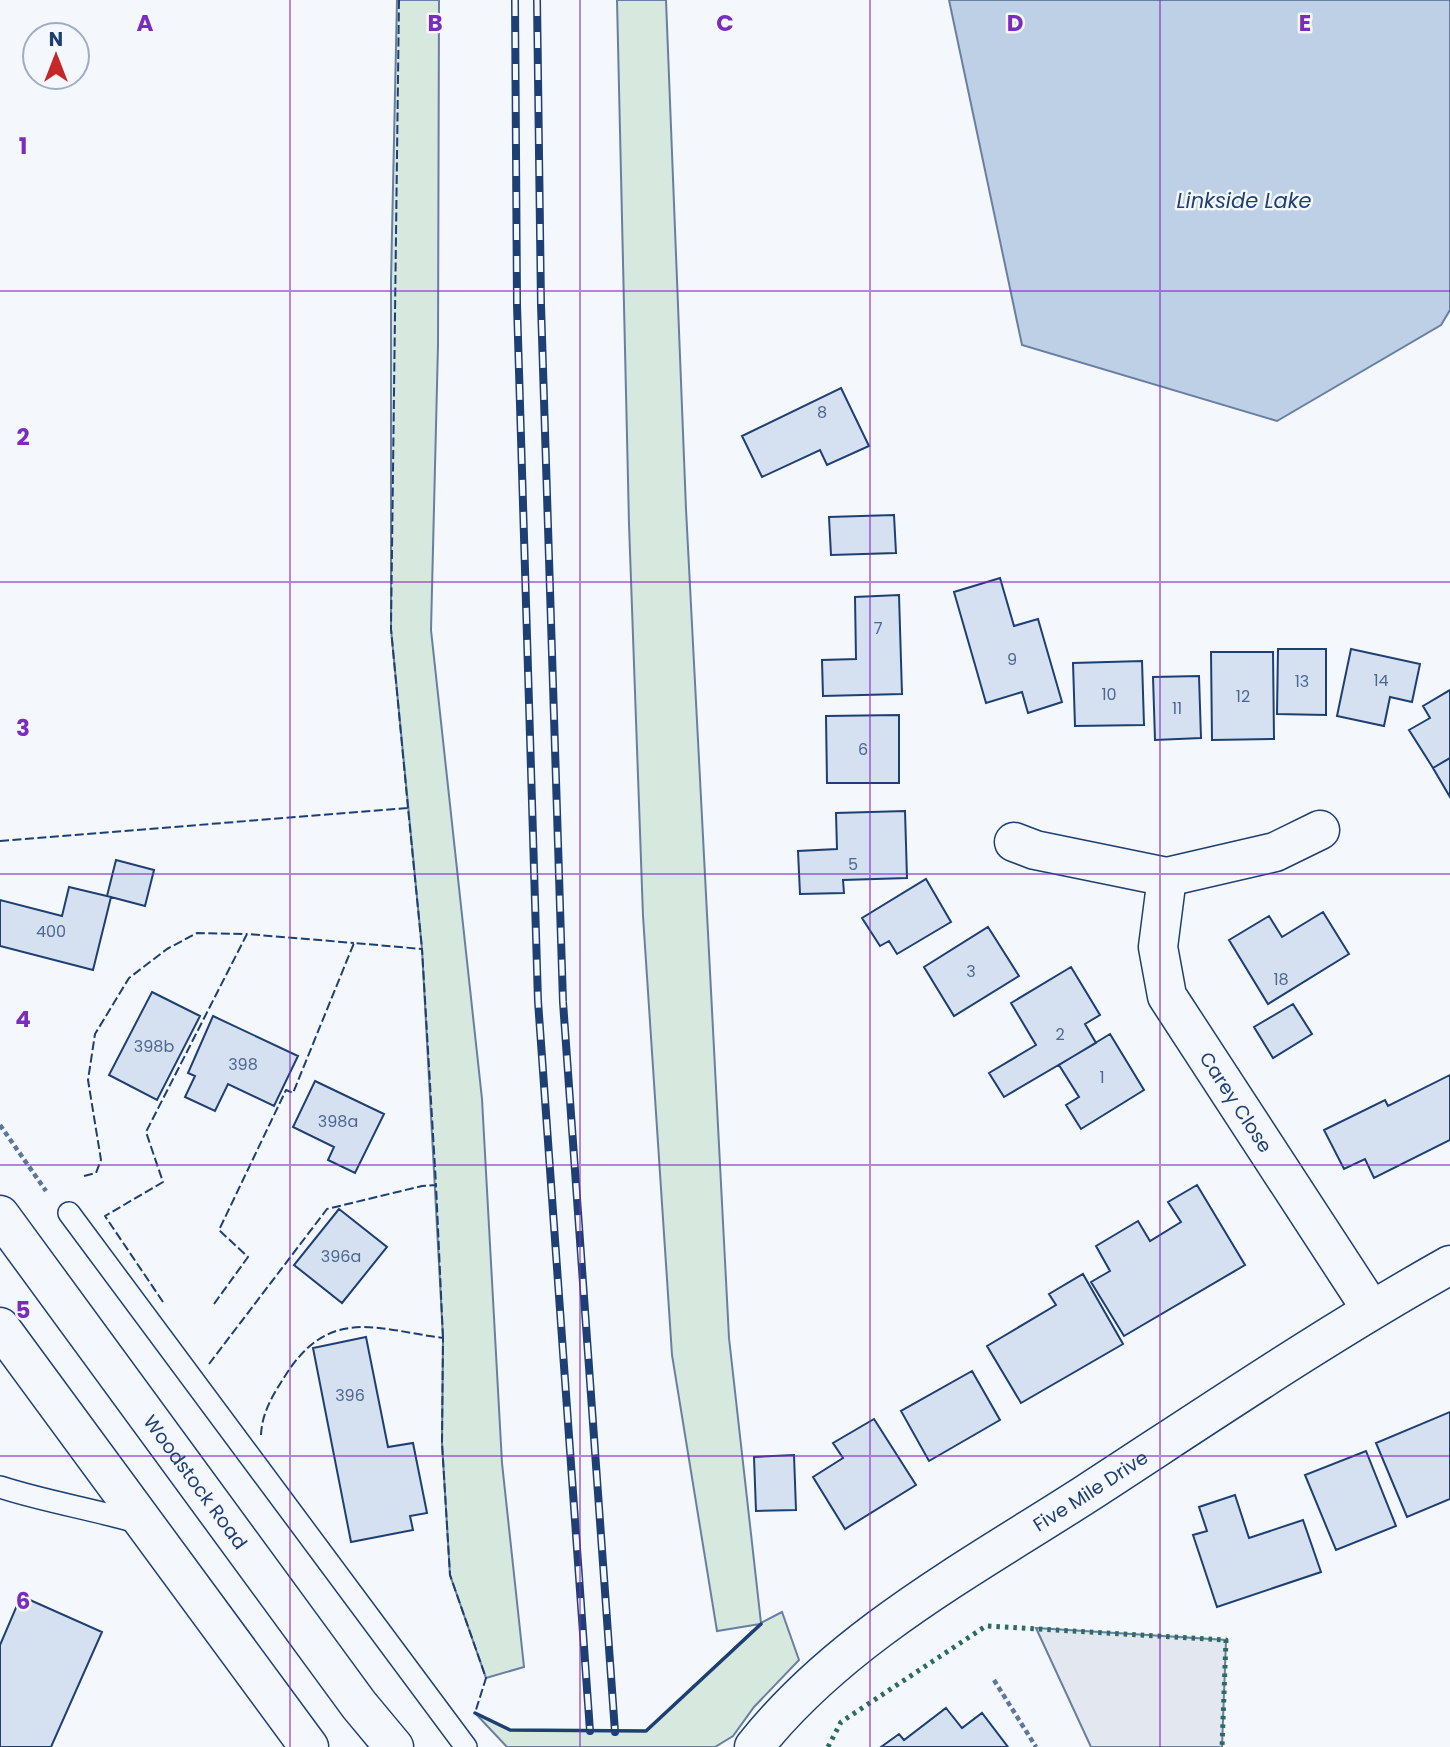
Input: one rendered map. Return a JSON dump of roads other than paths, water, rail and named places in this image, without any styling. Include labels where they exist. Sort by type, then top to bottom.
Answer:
[{"type":"main road","points":[[1013,842],[1035,850],[1167,877],[1275,852],[1320,830]]},
{"type":"main road","name":"Carey Close","points":[[1167,877],[1158,947],[1167,996],[1371,1309]]},
{"type":"main road","name":"Woodstock Road","points":[[0,1215],[359,1705],[394,1747]]},
{"type":"main road","name":"Five Mile Drive","points":[[754,1747],[797,1698],[828,1670],[932,1593],[1371,1309],[1450,1265]]},
{"type":"main road","points":[[0,1327],[309,1747]]},
{"type":"lane","points":[[69,1213],[467,1747]]},
{"type":"lane","points":[[0,1487],[44,1502],[90,1508],[149,1526]]},
{"type":"water","name":"Linkside Lake","points":[[949,0],[1450,0],[1450,310],[1441,325],[1277,421],[1022,345]]},
{"type":"railway","points":[[515,0],[517,305],[538,1001],[590,1731]]},
{"type":"railway","points":[[537,0],[541,305],[563,1002],[615,1732]]}]
